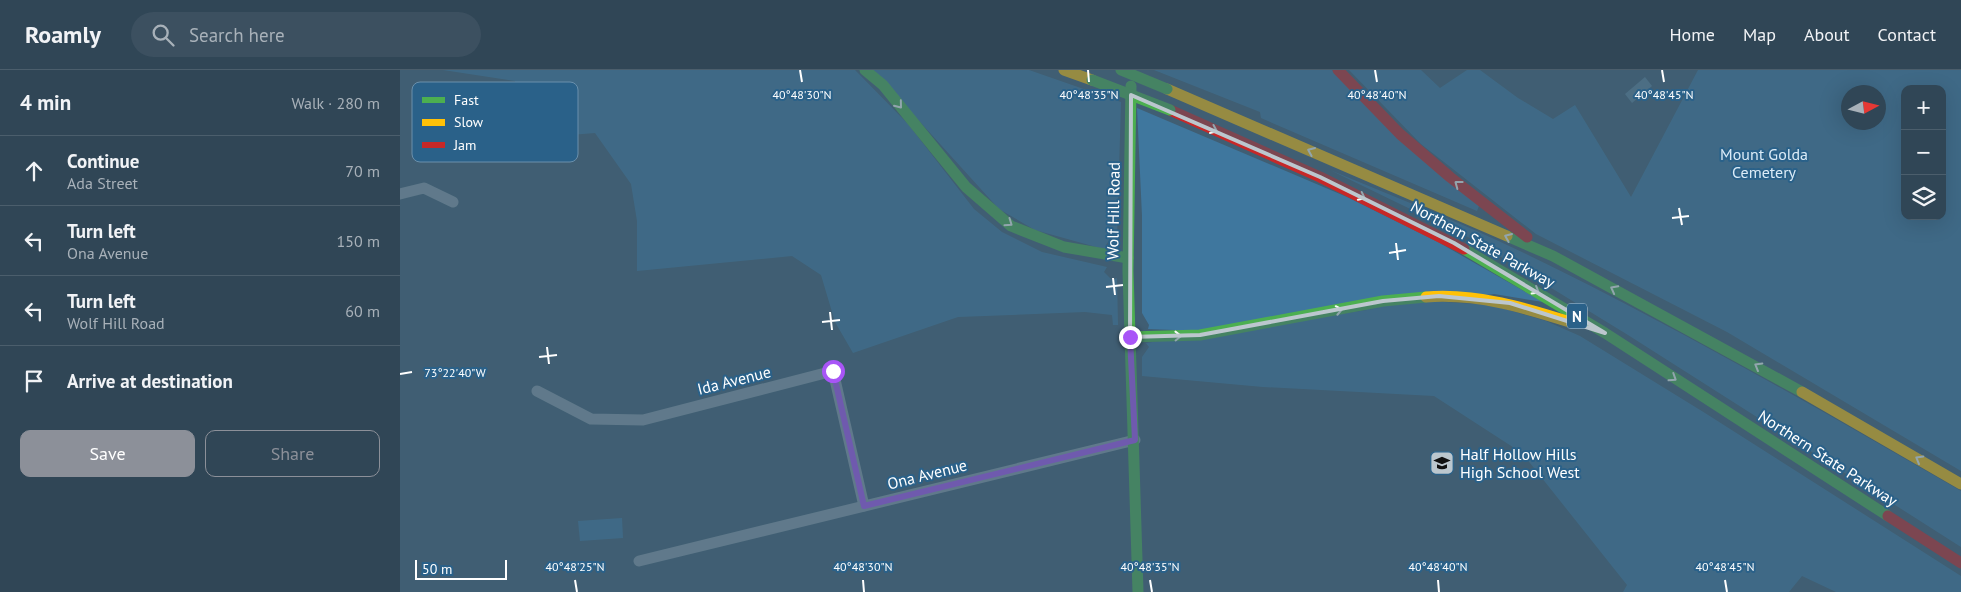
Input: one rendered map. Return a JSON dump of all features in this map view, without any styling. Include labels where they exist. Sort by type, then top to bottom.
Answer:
[{"type":"main road","points":[[865,70],[882,85],[966,187],[1011,226],[1064,248],[1128,258]]},
{"type":"main road","name":"Northern State Parkway","points":[[1064,70],[1170,110],[1320,177],[1454,243],[1606,334],[1961,563]]},
{"type":"main road","name":"Northern State Parkway","points":[[1121,70],[1553,256],[1747,360],[1961,484]]},
{"type":"main road","name":"Wolf Hill Road","points":[[1131,70],[1128,258],[1135,440],[1138,592]]},
{"type":"main road","points":[[1338,70],[1414,147],[1553,256]]},
{"type":"main road","points":[[1130,337],[1200,335],[1382,301],[1438,296],[1510,303],[1606,334]]},
{"type":"street","points":[[400,194],[424,188],[453,202]]},
{"type":"street","name":"Ida Avenue","points":[[537,391],[591,419],[643,420],[833,371],[864,506]]},
{"type":"street","name":"Ona Avenue","points":[[639,561],[1135,440]]},
{"type":"highlighted area","points":[[1131,95],[1320,177],[1454,243],[1605,333],[1510,303],[1439,296],[1383,301],[1200,335],[1130,337]]},
{"type":"green space","points":[[443,70],[855,70],[908,124],[974,209],[1002,232],[1042,252],[1107,267],[1104,272],[1112,280],[1117,278],[1118,325],[1113,325],[1112,315],[1085,312],[958,317],[853,353],[835,322],[821,275],[792,256],[637,271],[637,221],[631,184],[595,133],[578,134],[578,82],[515,81]]},
{"type":"green space","points":[[873,70],[1029,70],[1121,102],[1117,238],[1112,236],[1106,245],[1107,250],[1035,230],[999,209]]},
{"type":"green space","points":[[1154,70],[1332,70],[1479,206],[1477,211],[1261,118],[1260,112]]},
{"type":"green space","name":"Mount Golda Cemetery","points":[[1349,70],[1421,70],[1440,88],[1467,70],[1480,70],[1518,98],[1553,119],[1575,105],[1631,197],[1698,70],[1961,70],[1961,471],[1727,332],[1536,234],[1421,144]]},
{"type":"green space","points":[[1137,108],[1347,197],[1438,242],[1543,302],[1494,294],[1201,331],[1148,329],[1149,325],[1142,313],[1142,216]]},
{"type":"green space","points":[[1330,170],[1476,231],[1580,280],[1744,368],[1961,491],[1961,547],[1628,335],[1470,238]]},
{"type":"green space","points":[[1428,301],[1491,305],[1546,321],[1580,336],[1961,576],[1961,592],[1836,592],[1802,576],[1789,592],[1623,592],[1627,585],[1522,453],[1434,396],[1263,387],[1142,376],[1142,357],[1149,347],[1146,343]]},
{"type":"green space","points":[[622,518],[623,538],[580,541],[578,521]]},
{"type":"shaded area","points":[[1645,77],[1652,86],[1632,103],[1625,94]]},
{"type":"traffic: fast","points":[[865,70],[883,85],[966,187],[1011,226],[1064,247],[1128,258]]},
{"type":"traffic: fast","points":[[1121,70],[1167,89]]},
{"type":"traffic: fast","points":[[1092,80],[1170,110]]},
{"type":"traffic: fast","points":[[1131,86],[1128,271],[1138,592]]},
{"type":"traffic: fast","points":[[1507,236],[1553,256],[1802,392]]},
{"type":"traffic: fast","points":[[1464,249],[1605,333],[1888,516]]},
{"type":"traffic: fast","points":[[1130,337],[1200,335],[1383,301],[1426,297]]},
{"type":"traffic: slow","points":[[1064,70],[1092,80]]},
{"type":"traffic: slow","points":[[1167,89],[1507,236]]},
{"type":"traffic: slow","points":[[1426,297],[1464,297],[1501,303],[1573,323]]},
{"type":"traffic: slow","points":[[1802,392],[1961,484]]},
{"type":"traffic: jam","points":[[1338,70],[1400,134],[1450,177],[1527,237]]},
{"type":"traffic: jam","points":[[1170,110],[1320,177],[1464,249]]},
{"type":"traffic: jam","points":[[1888,516],[1961,563]]},
{"type":"place","name":"Half Hollow Hills High School West","points":[[1442,463]]},
{"type":"route","points":[[833,371],[864,506],[1135,440],[1130,337]]}]
